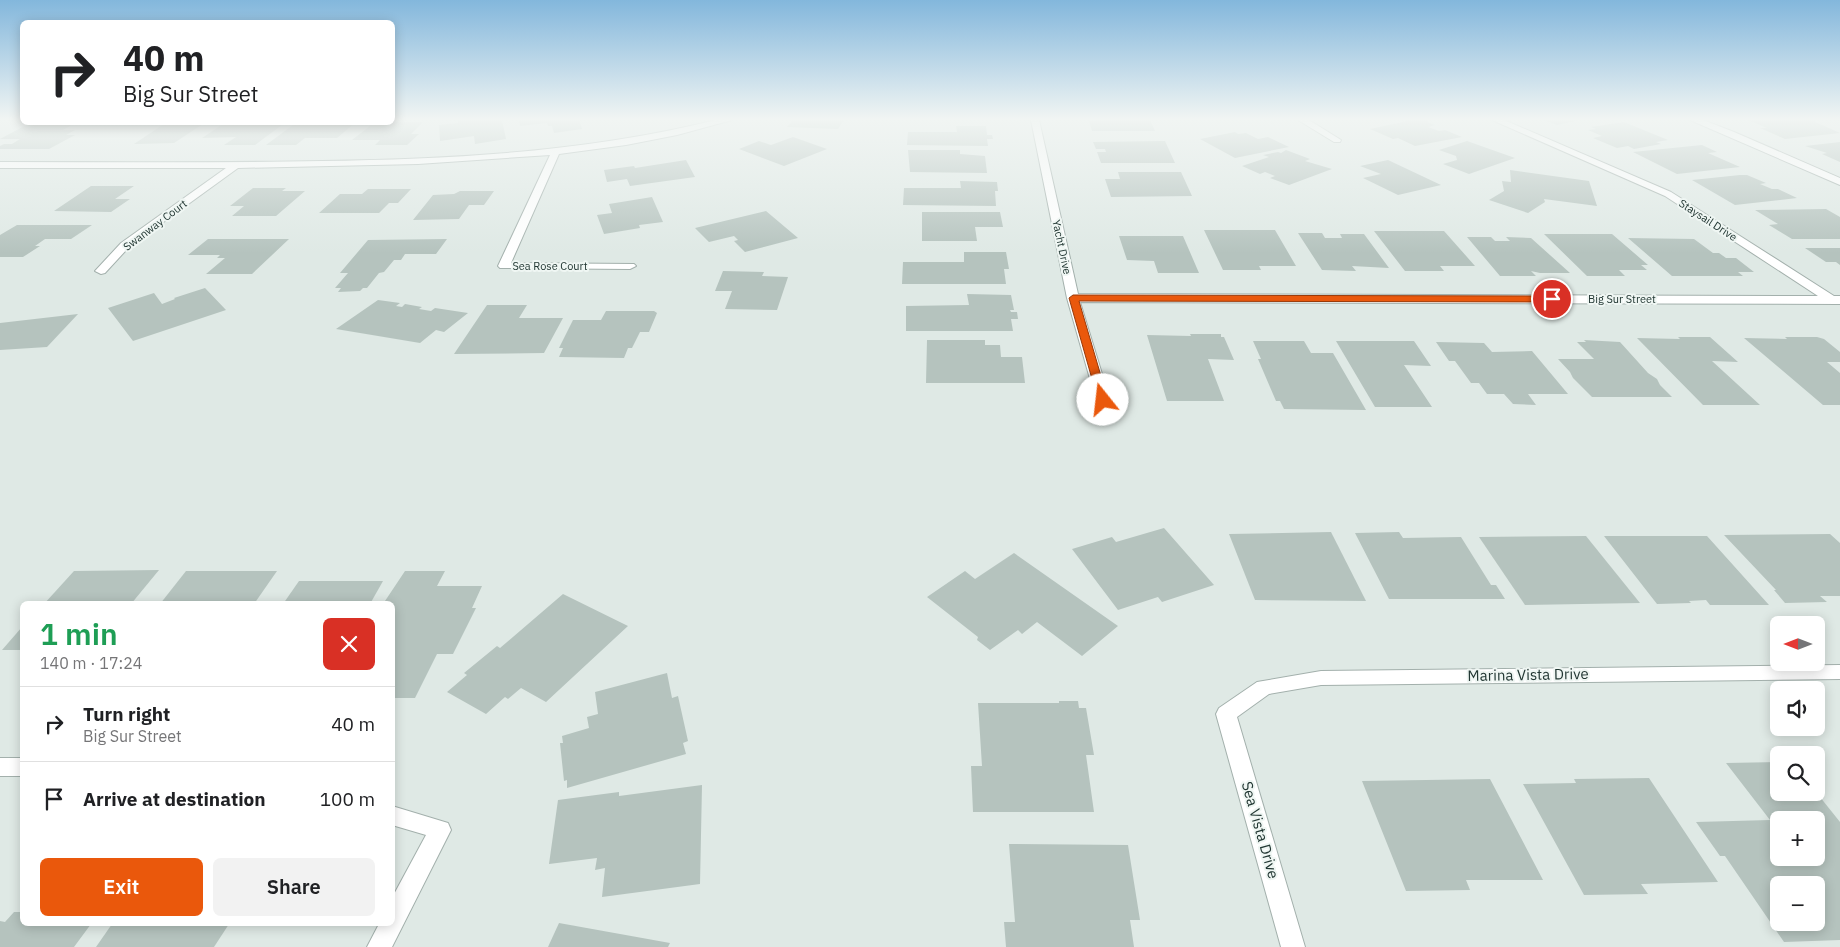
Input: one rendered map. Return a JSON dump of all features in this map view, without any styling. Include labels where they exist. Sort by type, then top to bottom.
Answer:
[{"type":"street","points":[[0,165],[313,164]]},
{"type":"street","name":"Sea Rose Court","points":[[550,164],[504,266],[630,266]]},
{"type":"street","name":"Yacht Drive","points":[[1044,164],[1073,298],[1103,400]]},
{"type":"street","name":"Staysail Drive","points":[[1599,164],[1668,194],[1835,300]]},
{"type":"street","points":[[1800,164],[1840,182]]},
{"type":"street","name":"Swanway Court","points":[[101,271],[125,245],[236,165]]},
{"type":"street","name":"Big Sur Street","points":[[1073,298],[1835,300]]},
{"type":"street","name":"Marina Vista Drive","points":[[1226,714],[1264,686],[1320,678],[1840,672]]},
{"type":"street","name":"Sea Vista Drive","points":[[1226,714],[1293,947]]},
{"type":"street","points":[[0,767],[20,767]]},
{"type":"street","points":[[395,816],[440,830],[395,917]]},
{"type":"street","points":[[380,947],[390,926]]},
{"type":"building","points":[[659,164],[688,164],[695,177],[630,186],[627,179],[607,182],[604,170],[634,166],[635,168]]},
{"type":"building","points":[[909,164],[986,164],[987,173],[910,172]]},
{"type":"building","points":[[1247,164],[1316,164],[1332,169],[1289,185],[1270,178],[1275,176],[1265,172],[1260,174],[1242,166]]},
{"type":"building","points":[[1397,164],[1441,185],[1398,195],[1363,178],[1381,174],[1360,166]]},
{"type":"building","points":[[1444,164],[1497,164],[1469,174]]},
{"type":"building","points":[[1657,164],[1734,164],[1740,167],[1677,174]]},
{"type":"building","points":[[1510,170],[1589,181],[1597,206],[1544,199],[1545,202],[1528,213],[1489,200],[1504,191],[1502,181],[1511,182]]},
{"type":"building","points":[[1118,172],[1181,172],[1192,196],[1111,197],[1105,179],[1120,179]]},
{"type":"building","points":[[1747,175],[1766,183],[1760,184],[1772,189],[1778,189],[1797,198],[1735,205],[1692,180]]},
{"type":"building","points":[[960,181],[997,182],[998,191],[995,191],[996,206],[903,205],[904,188],[961,188]]},
{"type":"building","points":[[91,186],[134,186],[115,199],[130,199],[111,212],[54,211]]},
{"type":"building","points":[[253,188],[286,188],[282,191],[305,191],[276,216],[232,216],[244,206],[230,206]]},
{"type":"building","points":[[368,189],[411,189],[398,203],[389,203],[379,213],[319,213],[340,194],[362,194]]},
{"type":"building","points":[[460,191],[494,191],[484,205],[469,205],[459,219],[413,220],[433,195],[454,194]]},
{"type":"building","points":[[652,197],[663,222],[639,225],[640,228],[604,234],[597,215],[612,213],[609,204]]},
{"type":"building","points":[[1826,209],[1840,217],[1840,239],[1792,239],[1769,225],[1778,224],[1755,210]]},
{"type":"building","points":[[766,211],[798,238],[745,252],[734,241],[738,240],[734,236],[709,242],[695,228]]},
{"type":"building","points":[[922,212],[1000,212],[1003,227],[975,227],[977,241],[922,241]]},
{"type":"building","points":[[17,225],[92,225],[71,239],[45,239],[35,246],[40,246],[23,257],[0,257],[0,235]]},
{"type":"building","points":[[1204,230],[1275,230],[1296,266],[1259,266],[1261,270],[1223,270]]},
{"type":"building","points":[[1374,231],[1444,231],[1475,266],[1440,266],[1444,271],[1405,271]]},
{"type":"building","points":[[1298,233],[1322,233],[1325,238],[1342,238],[1340,234],[1364,234],[1389,268],[1352,266],[1356,271],[1322,270]]},
{"type":"building","points":[[1544,234],[1612,234],[1648,265],[1641,265],[1647,270],[1619,270],[1625,276],[1587,276]]},
{"type":"building","points":[[1119,236],[1183,236],[1199,273],[1158,273],[1154,261],[1127,260]]},
{"type":"building","points":[[1467,237],[1491,237],[1495,241],[1510,241],[1506,237],[1531,238],[1570,273],[1540,273],[1531,271],[1536,276],[1500,276]]},
{"type":"building","points":[[1628,238],[1694,239],[1713,253],[1719,253],[1726,258],[1736,258],[1754,272],[1738,272],[1743,276],[1672,276]]},
{"type":"building","points":[[208,239],[289,239],[252,274],[206,274],[225,258],[217,258],[220,255],[188,255]]},
{"type":"building","points":[[447,239],[436,254],[405,254],[401,260],[394,260],[384,272],[379,273],[367,288],[363,288],[360,291],[338,292],[341,288],[335,288],[348,273],[340,273],[368,240]]},
{"type":"building","points":[[1805,248],[1840,248],[1840,265],[1836,262],[1826,262]]},
{"type":"building","points":[[964,252],[1006,252],[1009,269],[1004,269],[1006,284],[902,284],[903,262],[964,262]]},
{"type":"building","points":[[723,271],[764,272],[762,276],[788,277],[777,310],[725,309],[732,291],[715,291]]},
{"type":"building","points":[[205,288],[226,310],[133,341],[108,308],[154,293],[162,304]]},
{"type":"building","points":[[967,294],[1011,295],[1014,310],[1010,310],[1011,312],[1017,312],[1018,319],[1011,319],[1013,331],[906,331],[906,306],[969,305]]},
{"type":"building","points":[[378,300],[400,303],[396,306],[402,307],[405,304],[422,307],[419,309],[431,311],[435,308],[468,313],[444,332],[436,330],[420,343],[336,329]]},
{"type":"building","points":[[487,305],[527,305],[519,318],[563,318],[544,353],[454,354]]},
{"type":"building","points":[[606,311],[654,311],[657,313],[649,332],[640,332],[632,348],[628,348],[624,358],[559,357],[563,348],[559,348],[573,320],[601,320]]},
{"type":"building","points":[[78,314],[47,347],[0,350],[0,323]]},
{"type":"building","points":[[1190,334],[1221,334],[1221,337],[1224,337],[1234,360],[1208,359],[1224,401],[1167,401],[1147,335],[1191,336]]},
{"type":"building","points":[[1678,337],[1710,337],[1738,362],[1712,361],[1760,405],[1703,405],[1637,338],[1680,339]]},
{"type":"building","points":[[1785,337],[1817,337],[1824,339],[1840,352],[1840,362],[1827,362],[1840,373],[1840,405],[1823,405],[1744,338],[1787,339]]},
{"type":"building","points":[[927,340],[985,340],[985,345],[1000,345],[1001,357],[1022,357],[1025,383],[926,383]]},
{"type":"building","points":[[1584,340],[1620,342],[1672,397],[1592,397],[1558,359],[1594,359],[1577,342],[1586,342]]},
{"type":"building","points":[[1253,341],[1304,341],[1311,353],[1333,353],[1366,410],[1284,409],[1280,401],[1276,401],[1258,359],[1261,359]]},
{"type":"building","points":[[1336,341],[1414,341],[1431,366],[1404,365],[1432,407],[1375,407]]},
{"type":"building","points":[[1436,342],[1484,343],[1492,352],[1532,351],[1568,394],[1528,394],[1536,405],[1513,404],[1504,394],[1487,394],[1479,383],[1471,383],[1455,361],[1449,361]]},
{"type":"building","points":[[1164,528],[1214,585],[1162,602],[1158,597],[1118,610],[1072,549],[1112,537],[1116,542]]},
{"type":"building","points":[[1331,532],[1366,601],[1255,600],[1229,534]]},
{"type":"building","points":[[1399,532],[1403,538],[1461,537],[1491,585],[1496,585],[1505,599],[1389,599],[1355,533]]},
{"type":"building","points":[[1830,534],[1840,543],[1840,596],[1820,596],[1827,602],[1785,603],[1774,590],[1776,590],[1724,535]]},
{"type":"building","points":[[1586,536],[1640,603],[1525,605],[1479,537]]},
{"type":"building","points":[[1604,536],[1707,536],[1769,605],[1710,605],[1706,600],[1689,601],[1691,603],[1657,604]]},
{"type":"building","points":[[1014,553],[1118,626],[1082,656],[1037,622],[1022,634],[1018,630],[990,650],[977,640],[978,637],[927,597],[965,571],[975,579]]},
{"type":"building","points":[[159,570],[133,601],[47,601],[74,571]]},
{"type":"building","points":[[186,571],[277,571],[256,601],[162,601]]},
{"type":"building","points":[[405,571],[445,571],[437,586],[482,586],[472,608],[476,608],[453,654],[437,654],[415,698],[395,698],[395,601],[385,601]]},
{"type":"building","points":[[299,581],[383,581],[372,601],[285,601]]},
{"type":"building","points":[[563,594],[628,626],[546,702],[521,688],[508,699],[505,697],[486,714],[447,692],[467,675],[464,673],[497,646],[500,648]]},
{"type":"building","points":[[20,629],[20,650],[2,650]]},
{"type":"building","points":[[667,673],[672,698],[678,696],[688,741],[683,743],[686,754],[567,788],[567,780],[564,781],[560,743],[563,743],[562,736],[589,728],[587,717],[598,714],[595,692]]},
{"type":"building","points":[[1059,701],[1078,701],[1079,708],[1086,708],[1094,755],[1086,755],[1094,812],[973,812],[971,766],[982,766],[978,703],[1059,703]]},
{"type":"building","points":[[1770,762],[1770,801],[1823,801],[1840,822],[1840,940],[1784,942],[1776,931],[1825,931],[1825,876],[1770,876],[1770,922],[1725,856],[1720,856],[1696,822],[1770,820],[1726,763]]},
{"type":"building","points":[[1649,778],[1718,882],[1641,884],[1648,894],[1584,895],[1523,784],[1576,783],[1574,779]]},
{"type":"building","points":[[1490,779],[1543,880],[1466,880],[1470,890],[1406,891],[1362,781]]},
{"type":"building","points":[[702,785],[700,884],[602,897],[605,868],[595,870],[597,858],[549,864],[558,800],[619,792],[619,796]]},
{"type":"building","points":[[1009,844],[1128,845],[1140,920],[1130,920],[1134,947],[1006,947],[1004,922],[1015,922]]},
{"type":"building","points":[[14,912],[20,912],[20,926],[90,926],[74,947],[0,947],[0,921],[5,922]]},
{"type":"building","points":[[559,923],[670,943],[668,947],[548,947]]},
{"type":"building","points":[[111,926],[228,926],[214,947],[96,947]]},
{"type":"route","points":[[1103,400],[1073,298],[1552,299]]}]
